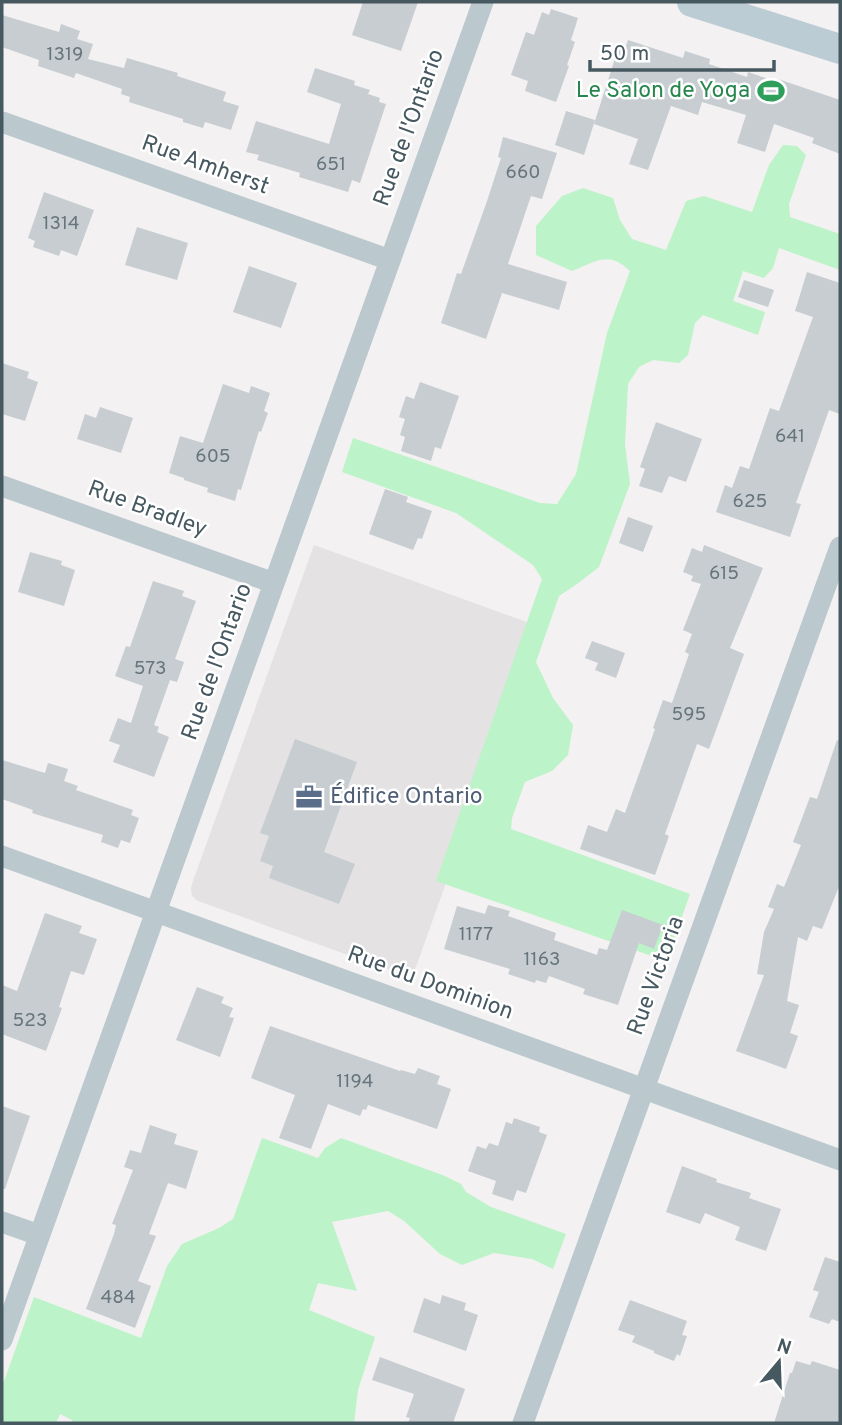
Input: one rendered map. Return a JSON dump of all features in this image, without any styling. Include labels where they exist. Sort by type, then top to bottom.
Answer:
[{"type":"street","name":"Rue de l'Ontario","points":[[2,1339],[483,2]]},
{"type":"street","points":[[692,2],[840,49]]},
{"type":"street","name":"Rue Amherst","points":[[2,122],[390,260]]},
{"type":"street","name":"Rue Bradley","points":[[2,486],[274,583]]},
{"type":"street","name":"Rue Victoria","points":[[523,1423],[840,547]]},
{"type":"street","name":"Rue du Dominion","points":[[2,856],[840,1160]]},
{"type":"street","points":[[2,1222],[40,1235]]},
{"type":"shaded area","points":[[314,545],[538,626],[412,978],[198,901],[192,896],[193,881]]},
{"type":"green space","points":[[783,145],[797,146],[806,155],[789,204],[790,217],[840,234],[840,270],[779,248],[773,268],[764,278],[743,271],[733,301],[765,312],[758,335],[703,315],[695,323],[688,355],[679,363],[653,360],[639,367],[628,384],[625,444],[630,484],[599,567],[559,596],[536,662],[553,698],[573,725],[568,755],[552,771],[525,782],[512,818],[511,829],[690,894],[666,961],[436,881],[542,579],[533,565],[456,513],[342,472],[353,438],[540,503],[557,504],[576,474],[607,333],[630,271],[608,259],[572,271],[536,255],[536,226],[562,196],[583,188],[613,198],[620,220],[632,239],[666,250],[686,201],[704,196],[752,212],[769,165]]},
{"type":"green space","points":[[262,1138],[318,1158],[325,1148],[341,1138],[445,1176],[461,1184],[466,1192],[491,1207],[566,1234],[553,1269],[532,1259],[494,1253],[462,1265],[440,1254],[404,1221],[388,1211],[332,1222],[357,1291],[318,1283],[309,1310],[375,1337],[358,1390],[354,1423],[73,1423],[60,1414],[56,1423],[2,1423],[2,1387],[34,1297],[141,1338],[167,1266],[182,1244],[233,1219]]},
{"type":"building","points":[[363,2],[418,2],[401,51],[352,35]]},
{"type":"building","points":[[551,9],[578,18],[571,40],[575,42],[567,65],[569,66],[556,102],[525,91],[528,81],[511,75],[526,32],[534,35],[542,12],[549,15]]},
{"type":"building","points":[[2,15],[59,32],[61,24],[80,31],[77,39],[93,44],[88,59],[124,68],[127,58],[178,73],[177,76],[226,92],[223,101],[239,106],[231,130],[205,122],[203,128],[183,122],[183,119],[129,102],[130,97],[121,94],[122,89],[76,73],[74,78],[38,66],[39,60],[2,47]]},
{"type":"building","points":[[628,40],[683,58],[685,51],[710,59],[709,64],[747,77],[748,72],[777,82],[778,79],[840,100],[840,154],[812,143],[814,138],[774,124],[765,152],[737,143],[746,115],[702,102],[698,115],[671,106],[648,170],[629,164],[638,139],[594,124],[618,49],[624,51]]},
{"type":"building","points":[[315,68],[355,81],[354,85],[370,90],[368,94],[380,98],[379,102],[386,104],[360,183],[352,180],[348,192],[299,177],[300,173],[257,160],[259,155],[246,152],[256,121],[329,144],[341,104],[307,92]]},
{"type":"building","points":[[566,111],[595,120],[584,155],[555,145]]},
{"type":"building","points":[[503,137],[557,153],[542,199],[531,196],[508,264],[567,282],[559,310],[502,293],[486,339],[441,323],[457,273],[461,274],[486,204],[501,158],[498,157]]},
{"type":"building","points":[[44,192],[94,210],[77,256],[61,250],[59,256],[33,247],[35,241],[28,238]]},
{"type":"building","points":[[137,227],[188,243],[177,280],[125,265]]},
{"type":"building","points":[[249,266],[297,283],[281,328],[233,312]]},
{"type":"building","points":[[807,272],[840,283],[840,414],[829,410],[796,503],[801,504],[790,537],[716,512],[725,485],[732,488],[740,466],[749,469],[770,408],[779,411],[813,317],[795,311]]},
{"type":"building","points":[[744,280],[774,290],[768,307],[738,297]]},
{"type":"building","points":[[2,363],[29,372],[27,378],[38,382],[25,421],[2,414]]},
{"type":"building","points":[[420,382],[459,396],[441,449],[435,447],[431,461],[401,451],[405,437],[400,435],[405,419],[399,417],[406,396],[414,399]]},
{"type":"building","points":[[223,384],[249,393],[251,386],[270,393],[264,411],[268,413],[261,432],[259,431],[241,490],[238,489],[235,501],[207,492],[208,488],[169,473],[180,436],[203,443]]},
{"type":"building","points":[[100,407],[133,418],[121,453],[77,439],[85,414],[96,418]]},
{"type":"building","points":[[656,422],[702,439],[686,482],[669,476],[662,493],[639,486],[645,469],[640,467]]},
{"type":"building","points":[[385,489],[408,497],[406,502],[432,511],[422,539],[418,538],[413,550],[369,534]]},
{"type":"building","points":[[628,517],[653,526],[643,552],[619,543]]},
{"type":"building","points":[[704,545],[763,568],[730,648],[744,654],[709,749],[697,744],[665,834],[669,836],[655,875],[580,849],[588,825],[607,832],[616,809],[625,813],[663,700],[672,703],[689,654],[685,652],[692,634],[683,630],[701,584],[691,581],[693,576],[683,572],[692,548],[702,552]]},
{"type":"building","points":[[30,552],[62,561],[61,565],[75,570],[64,606],[18,592]]},
{"type":"building","points":[[153,581],[184,591],[182,596],[196,601],[175,659],[184,662],[177,682],[170,680],[154,725],[159,727],[157,732],[169,737],[154,777],[113,762],[120,745],[109,741],[118,718],[131,723],[143,686],[115,676],[126,646],[130,647]]},
{"type":"building","points":[[592,641],[625,653],[616,678],[595,670],[598,663],[585,658]]},
{"type":"building","name":"Édifice Ontario","points":[[295,739],[357,762],[324,852],[355,864],[339,904],[269,878],[273,866],[260,861],[269,836],[260,833]]},
{"type":"building","points":[[837,740],[840,741],[840,884],[822,929],[813,926],[807,941],[798,937],[787,1001],[799,1005],[790,1033],[798,1036],[786,1069],[736,1051],[764,975],[757,974],[764,932],[774,909],[768,907],[777,884],[784,887],[801,845],[793,842],[810,797],[817,799]]},
{"type":"building","points":[[2,760],[45,773],[48,763],[68,769],[64,781],[78,786],[76,790],[133,810],[131,815],[139,818],[130,843],[121,840],[118,848],[101,842],[103,835],[32,813],[33,810],[2,799]]},
{"type":"building","points":[[488,905],[510,911],[508,916],[556,933],[554,940],[597,955],[599,948],[607,950],[622,910],[663,925],[654,949],[639,943],[618,1005],[583,994],[585,989],[549,976],[546,983],[536,980],[535,983],[508,974],[510,969],[444,949],[457,906],[485,914]]},
{"type":"building","points":[[45,913],[82,926],[79,933],[97,939],[84,975],[71,971],[59,1007],[62,1008],[46,1051],[2,1034],[2,985],[17,991]]},
{"type":"building","points":[[197,987],[224,997],[221,1003],[233,1008],[229,1017],[234,1018],[220,1057],[176,1040]]},
{"type":"building","points":[[270,1026],[400,1071],[415,1074],[418,1068],[440,1076],[437,1084],[451,1089],[437,1129],[368,1105],[360,1116],[328,1104],[311,1149],[279,1138],[295,1095],[251,1078]]},
{"type":"building","points":[[2,1106],[30,1116],[5,1189],[2,1189]]},
{"type":"building","points":[[514,1118],[540,1127],[539,1132],[547,1135],[526,1193],[517,1190],[513,1201],[492,1194],[496,1181],[468,1171],[477,1146],[486,1149],[489,1143],[498,1146],[506,1122],[512,1124]]},
{"type":"building","points":[[150,1125],[177,1134],[174,1144],[198,1151],[186,1189],[168,1183],[149,1234],[156,1236],[138,1281],[151,1286],[135,1328],[86,1309],[114,1234],[116,1225],[112,1224],[133,1170],[124,1167],[130,1150],[141,1153]]},
{"type":"building","points":[[682,1166],[717,1179],[716,1182],[751,1193],[749,1198],[781,1209],[766,1251],[735,1240],[740,1227],[705,1213],[700,1224],[666,1212]]},
{"type":"building","points":[[825,1257],[840,1262],[840,1322],[832,1319],[829,1324],[809,1317],[819,1292],[813,1290]]},
{"type":"building","points":[[442,1295],[466,1303],[464,1310],[478,1315],[466,1351],[413,1332],[424,1298],[440,1304]]},
{"type":"building","points":[[630,1300],[687,1321],[682,1335],[687,1336],[680,1356],[677,1354],[674,1361],[632,1342],[635,1336],[618,1330]]},
{"type":"building","points":[[380,1357],[465,1389],[453,1423],[408,1423],[410,1418],[406,1417],[414,1394],[372,1380]]},
{"type":"building","points":[[796,1361],[810,1365],[812,1361],[840,1370],[840,1423],[774,1423]]},
{"type":"place","name":"Le Salon de Yoga","points":[[771,91]]},
{"type":"place","name":"Édifice Ontario","points":[[309,797]]}]
